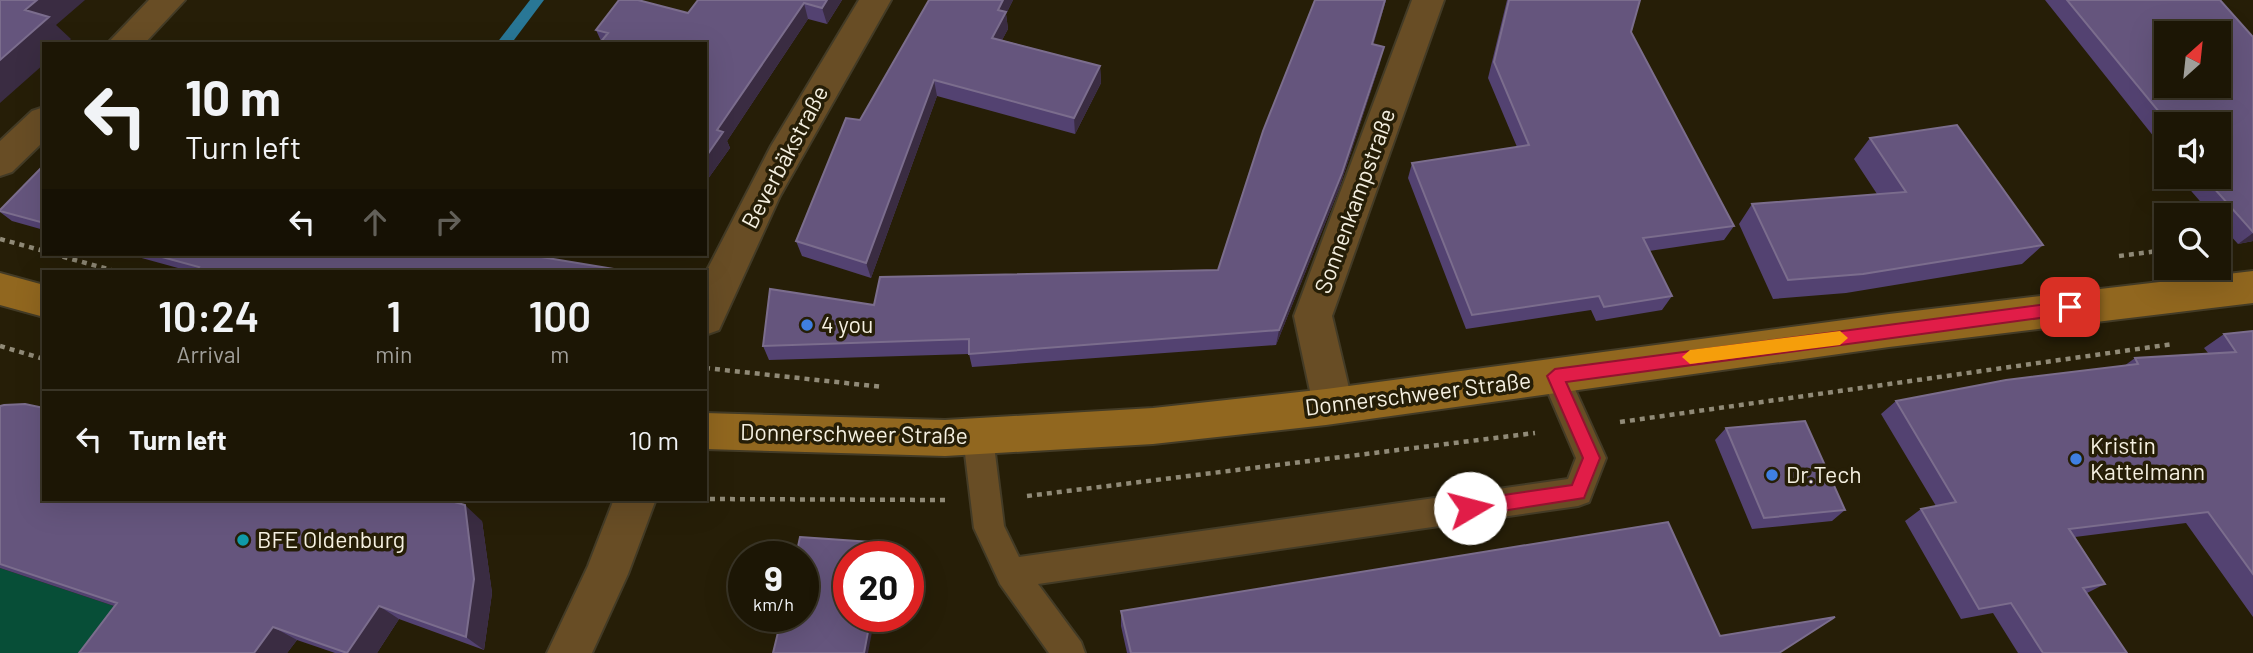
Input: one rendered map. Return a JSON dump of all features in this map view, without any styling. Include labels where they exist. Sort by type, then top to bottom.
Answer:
[{"type":"main road","name":"Donnerschweer Straße","points":[[707,431],[836,437],[978,437],[1152,425],[1333,405],[2050,310],[2253,287]]},
{"type":"main road","points":[[0,289],[42,300]]},
{"type":"street","points":[[125,42],[169,0]]},
{"type":"street","name":"Beverbäkstraße","points":[[707,314],[719,284],[811,104],[875,0]]},
{"type":"street","name":"Sonnenkampstraße","points":[[1333,405],[1313,316],[1427,0]]},
{"type":"street","points":[[0,162],[42,122]]},
{"type":"street","points":[[569,653],[606,573],[634,501]]},
{"type":"lane","points":[[1011,573],[1578,492],[1591,458],[1555,376]]},
{"type":"lane","points":[[978,437],[989,527],[1011,573],[1069,653]]},
{"type":"path","points":[[0,239],[42,250]]},
{"type":"path","points":[[2108,257],[2154,251]]},
{"type":"path","points":[[60,256],[111,270]]},
{"type":"path","points":[[0,346],[42,358]]},
{"type":"path","points":[[707,368],[891,388]]},
{"type":"green space","points":[[0,568],[144,616],[117,653],[0,653]]},
{"type":"building","points":[[0,0],[37,0],[25,10],[49,17],[0,60]]},
{"type":"building","points":[[619,0],[638,0],[688,13],[698,0],[827,0],[822,8],[804,3],[717,130],[723,132],[707,155],[707,42],[601,42],[608,33],[596,30]]},
{"type":"building","points":[[929,0],[1003,0],[998,10],[1006,12],[992,38],[1100,66],[1074,118],[934,80],[866,263],[796,241],[846,118],[860,120]]},
{"type":"building","points":[[1315,0],[1385,0],[1372,44],[1384,47],[1342,173],[1279,330],[969,354],[969,339],[763,346],[770,289],[874,305],[880,277],[1218,270],[1263,131]]},
{"type":"building","points":[[1509,0],[1640,0],[1631,32],[1734,226],[1643,238],[1672,296],[1604,307],[1599,296],[1472,315],[1412,163],[1529,145],[1494,62]]},
{"type":"building","points":[[2067,0],[2220,0],[2253,37],[2253,232],[2231,207],[2231,203],[2227,203],[2215,189],[2231,189],[2231,112],[2159,112]]},
{"type":"building","points":[[1957,125],[2043,245],[1863,274],[1788,280],[1752,204],[1906,192],[1870,138]]},
{"type":"building","points":[[42,167],[42,222],[0,210]]},
{"type":"building","points":[[158,256],[535,256],[620,270],[197,270],[199,267]]},
{"type":"building","points":[[2253,331],[2253,574],[2208,512],[2069,529],[2105,584],[2083,588],[2127,653],[2043,653],[2011,603],[1979,609],[1921,509],[1956,502],[1896,401],[2006,380],[2138,364],[2135,358],[2236,352],[2224,334]]},
{"type":"building","name":"BFE Oldenburg","points":[[25,404],[42,408],[42,501],[451,501],[465,505],[474,579],[466,637],[379,606],[347,653],[273,627],[254,653],[79,653],[117,603],[0,564],[0,406]]},
{"type":"building","points":[[1805,421],[1845,510],[1764,518],[1726,428]]},
{"type":"building","points":[[1668,522],[1720,636],[1835,617],[1779,653],[1131,653],[1121,611]]},
{"type":"building","points":[[800,537],[857,541],[833,541],[833,632],[868,632],[864,653],[773,653],[778,632],[819,632],[819,541],[799,541]]},
{"type":"waterway","points":[[505,42],[537,0]]},
{"type":"slow traffic","points":[[1690,357],[1840,338]]},
{"type":"place","name":"4 you","points":[[807,325]]},
{"type":"place","name":"Kristin Kattelmann","points":[[2076,459]]},
{"type":"place","name":"Dr.Tech","points":[[1772,475]]},
{"type":"place","name":"BFE Oldenburg","points":[[243,540]]},
{"type":"route","points":[[1470,508],[1578,492],[1591,458],[1555,376],[2070,307]]}]
